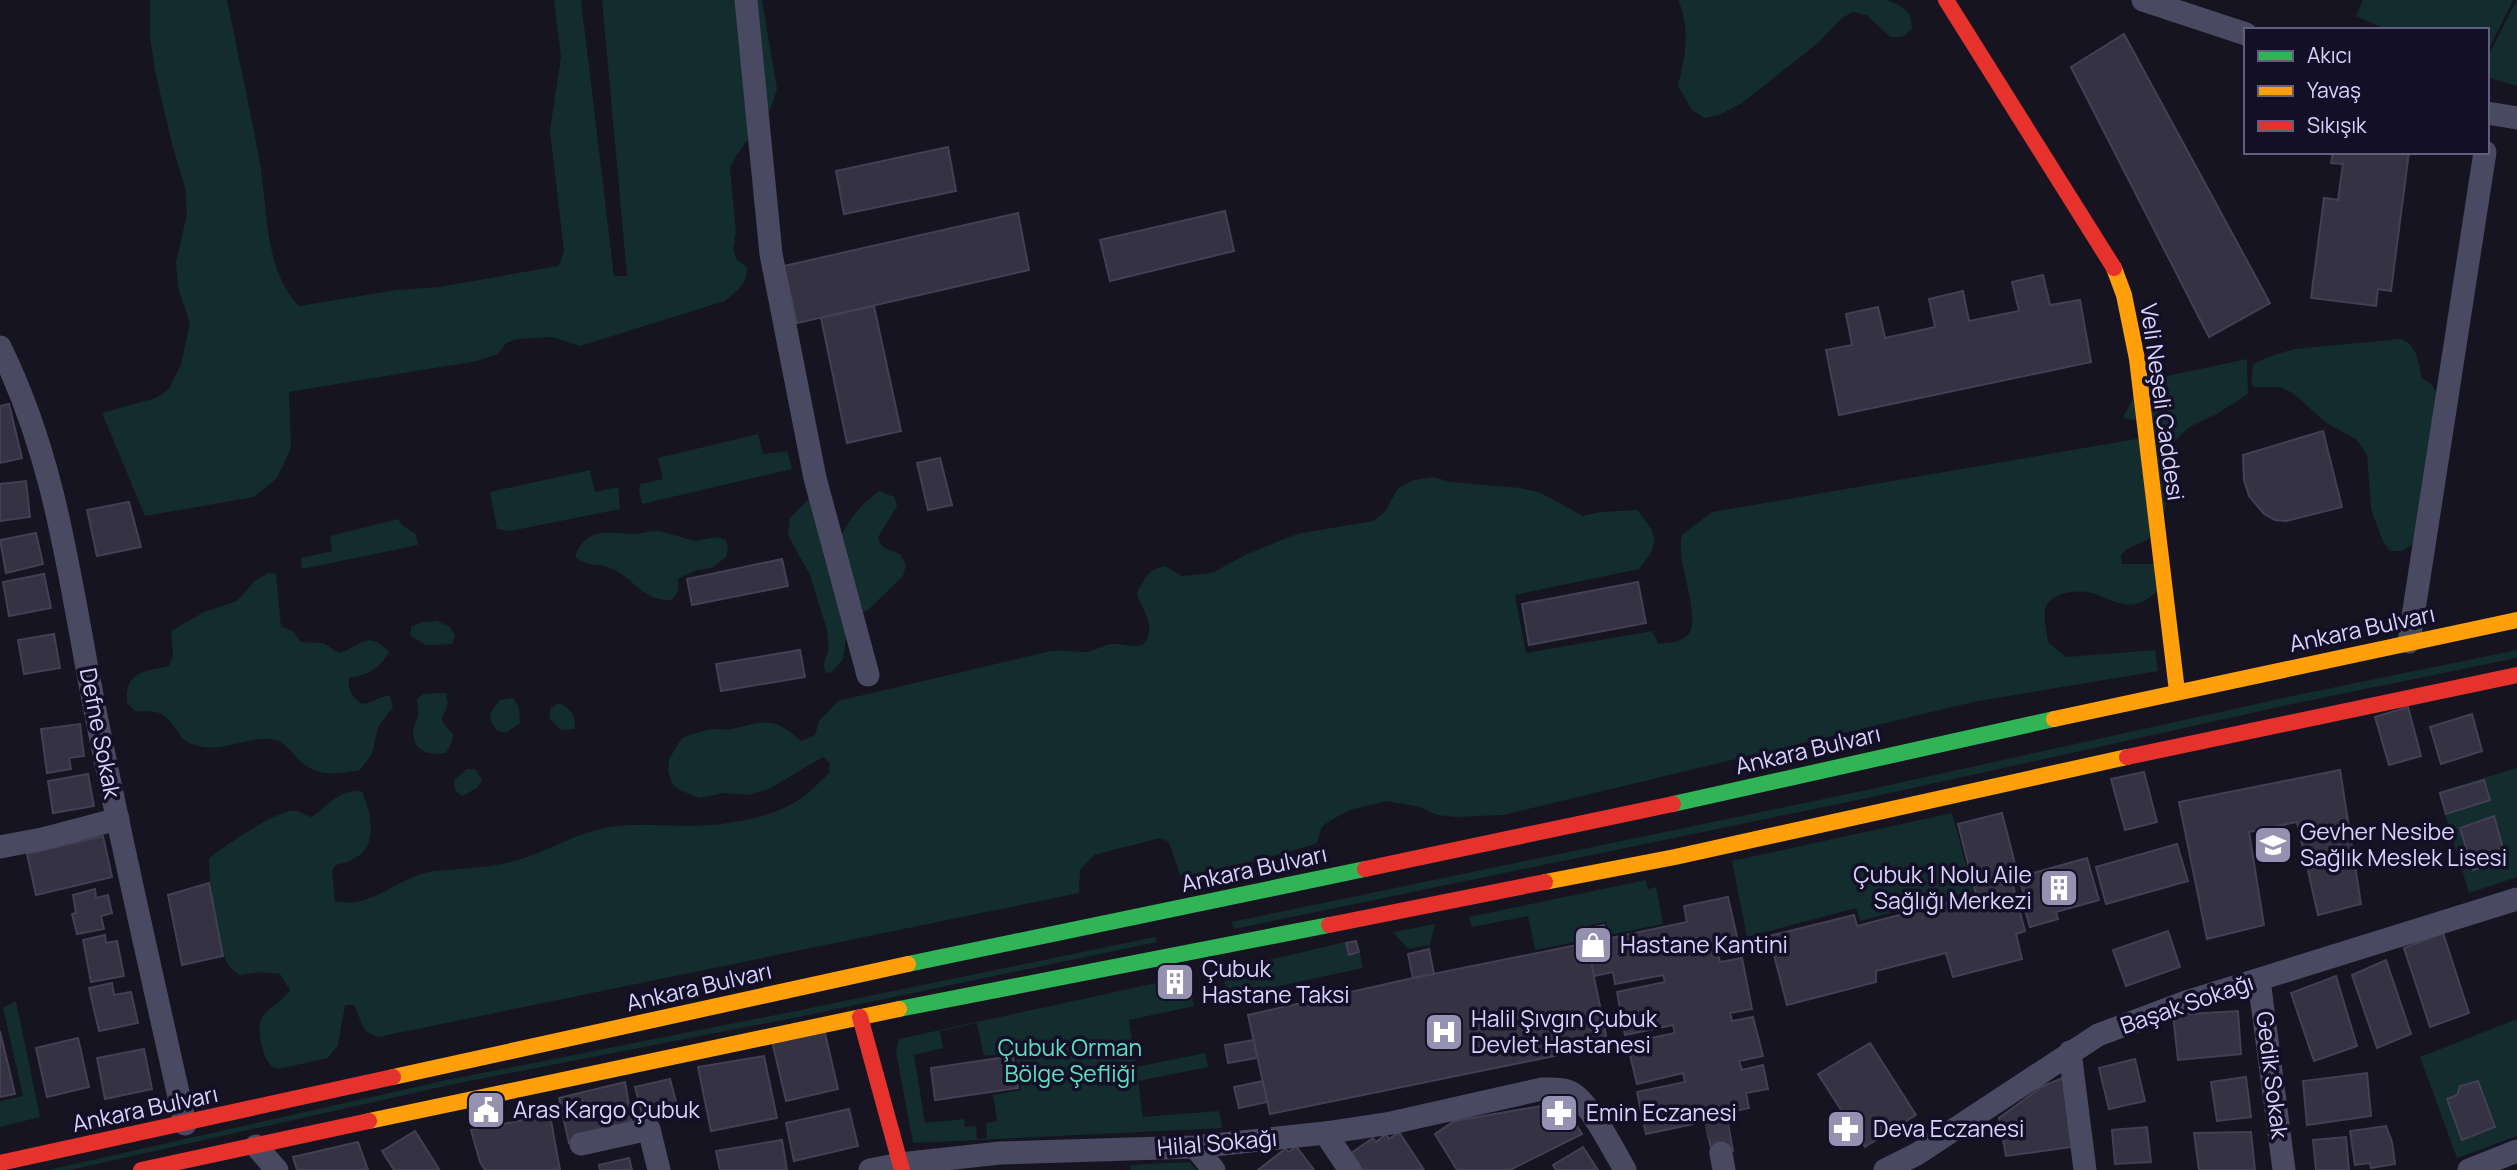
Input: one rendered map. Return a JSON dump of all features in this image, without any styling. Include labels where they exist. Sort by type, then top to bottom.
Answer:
[{"type":"main road","name":"Veli Neşeli Caddesi","points":[[1946,0],[2111,261],[2124,295],[2137,359],[2177,691]]},
{"type":"main road","name":"Ankara Bulvarı","points":[[0,1163],[828,981],[1697,799],[2177,691],[2517,620]]},
{"type":"main road","points":[[141,1170],[860,1017],[1675,857],[2300,719],[2517,675]]},
{"type":"main road","points":[[860,1017],[901,1167]]},
{"type":"street","points":[[746,0],[771,254],[815,478],[868,675]]},
{"type":"street","points":[[2143,0],[2244,33]]},
{"type":"street","points":[[2489,114],[2517,118]]},
{"type":"street","points":[[2409,642],[2485,154]]},
{"type":"street","name":"Defne Sokak","points":[[0,347],[19,386],[58,507],[96,715],[185,1124]]},
{"type":"street","points":[[0,847],[66,834],[118,819]]},
{"type":"street","name":"Başak Sokağı","points":[[1885,1170],[1917,1154],[2070,1052],[2107,1032],[2186,1002],[2517,899]]},
{"type":"street","name":"Gedik Sokak","points":[[2259,980],[2284,1170]]},
{"type":"street","points":[[2070,1052],[2085,1170]]},
{"type":"street","name":"Hilal Sokağı","points":[[870,1170],[1000,1153],[1118,1160],[1195,1147],[1391,1123],[1542,1089],[1561,1089],[1573,1094],[1585,1106],[1625,1170]]},
{"type":"street","points":[[581,1144],[649,1129],[659,1170]]},
{"type":"street","points":[[1325,1133],[1350,1170]]},
{"type":"street","points":[[256,1146],[276,1170]]},
{"type":"street","points":[[1195,1147],[1214,1170]]},
{"type":"street","points":[[2469,1170],[2517,1151]]},
{"type":"green space","points":[[150,0],[227,0],[259,158],[273,256],[287,291],[299,306],[397,290],[439,287],[558,266],[564,252],[550,130],[561,57],[554,0],[581,0],[614,276],[627,276],[602,0],[762,0],[777,89],[771,108],[730,168],[736,233],[733,249],[737,260],[747,267],[744,283],[725,301],[580,346],[552,337],[517,339],[506,343],[498,354],[477,361],[289,392],[291,448],[277,478],[254,497],[145,516],[102,413],[156,398],[169,389],[181,364],[190,323],[178,288],[176,262],[187,214],[185,188],[155,71],[150,36]]},
{"type":"green space","points":[[1678,0],[1887,0],[1906,10],[1912,29],[1902,37],[1890,37],[1867,15],[1852,12],[1841,19],[1818,43],[1742,103],[1719,115],[1704,118],[1692,110],[1678,86],[1685,54],[1686,32]]},
{"type":"green space","points":[[2363,0],[2513,0],[2489,48],[2489,28],[2383,28],[2356,16]]},
{"type":"green space","points":[[2517,0],[2517,86],[2489,78],[2489,54]]},
{"type":"green space","points":[[2401,339],[2414,350],[2422,378],[2431,384],[2440,398],[2414,543],[2402,551],[2390,551],[2383,542],[2371,509],[2367,455],[2357,440],[2325,422],[2294,394],[2281,387],[2255,387],[2251,384],[2253,364],[2294,349]]},
{"type":"green space","points":[[2247,359],[2248,394],[2215,415],[2189,427],[2168,448],[2168,493],[2159,526],[2153,535],[2121,555],[2122,564],[2168,564],[2154,594],[2144,601],[2127,605],[2087,592],[2067,593],[2050,601],[2045,612],[2048,642],[2066,657],[2155,650],[2158,671],[1973,702],[1503,815],[1437,815],[1420,807],[1387,801],[1350,810],[1331,820],[1322,827],[1316,844],[1191,878],[1180,875],[1169,842],[1160,838],[1094,855],[1080,870],[1079,893],[378,1037],[365,1031],[354,1005],[345,1005],[338,1045],[328,1058],[278,1069],[270,1064],[264,1054],[260,1022],[290,990],[280,974],[262,972],[239,975],[228,963],[221,948],[213,909],[209,858],[278,815],[297,811],[312,817],[348,792],[362,792],[371,828],[367,845],[355,858],[334,866],[332,872],[335,901],[349,902],[374,897],[422,874],[513,861],[583,834],[613,826],[705,825],[764,816],[805,795],[829,773],[830,763],[823,757],[769,789],[748,795],[724,793],[699,798],[673,785],[668,771],[669,759],[682,738],[698,732],[768,723],[782,727],[801,741],[815,735],[819,721],[838,701],[1051,651],[1084,652],[1112,644],[1143,645],[1149,626],[1137,594],[1144,579],[1154,570],[1165,566],[1182,576],[1212,573],[1247,554],[1297,534],[1373,521],[1385,512],[1398,488],[1414,480],[1434,477],[1450,482],[1520,488],[1541,493],[1583,516],[1637,510],[1649,526],[1654,539],[1651,552],[1639,569],[1515,595],[1526,653],[1652,631],[1658,644],[1667,643],[1686,637],[1692,622],[1682,560],[1682,535],[1712,512],[2142,438],[2140,421],[2123,418],[2137,390],[2148,380]]},
{"type":"green space","points":[[758,434],[763,454],[787,451],[792,469],[642,504],[639,490],[641,484],[663,479],[658,458]]},
{"type":"green space","points":[[590,470],[595,492],[618,487],[620,509],[510,531],[497,529],[490,492]]},
{"type":"green space","points":[[879,491],[894,497],[897,506],[878,537],[879,542],[883,547],[900,554],[906,565],[903,576],[868,610],[848,619],[844,626],[846,639],[843,659],[832,672],[826,673],[823,664],[829,649],[827,630],[810,575],[788,535],[790,518],[809,499],[819,496],[836,545],[854,515]]},
{"type":"green space","points":[[398,519],[403,526],[416,534],[418,545],[302,569],[301,558],[332,551],[330,536]]},
{"type":"green space","points":[[659,531],[695,541],[717,537],[726,540],[726,557],[712,568],[697,570],[678,579],[678,591],[672,600],[652,597],[617,571],[582,562],[575,557],[591,536]]},
{"type":"green space","points":[[267,573],[276,574],[281,626],[294,632],[300,642],[323,643],[339,653],[369,640],[375,641],[389,652],[372,670],[349,678],[351,693],[362,704],[390,696],[393,707],[378,727],[372,754],[360,770],[333,773],[318,771],[303,764],[284,744],[276,740],[254,740],[221,747],[198,746],[185,740],[164,716],[149,711],[136,712],[127,703],[127,692],[133,679],[144,672],[169,666],[173,655],[171,631],[204,612],[237,601],[254,582]]},
{"type":"green space","points":[[437,621],[450,627],[455,636],[452,644],[426,645],[411,636],[411,627],[422,622]]},
{"type":"green space","points":[[2517,650],[2517,658],[2302,702],[1872,797],[1234,929],[1231,922],[1862,791],[2292,696]]},
{"type":"green space","points":[[446,693],[448,704],[442,718],[453,734],[452,742],[446,753],[434,754],[416,745],[414,739],[413,731],[418,714],[417,699],[423,694]]},
{"type":"green space","points":[[513,698],[519,708],[520,723],[506,733],[496,730],[490,713],[500,700]]},
{"type":"green space","points":[[558,703],[572,713],[575,729],[561,730],[549,718],[551,708]]},
{"type":"green space","points":[[2517,768],[2517,877],[2469,893],[2438,792]]},
{"type":"green space","points":[[467,769],[475,769],[482,780],[477,788],[462,796],[455,790],[454,780]]},
{"type":"green space","points":[[1952,813],[1973,891],[1860,921],[1856,908],[1747,937],[1732,861]]},
{"type":"green space","points":[[1646,880],[1648,889],[1656,887],[1663,924],[1609,935],[1606,922],[1582,927],[1584,940],[1535,950],[1528,916],[1472,927],[1469,917]]},
{"type":"green space","points":[[1435,924],[1430,945],[1408,949],[1393,932]]},
{"type":"green space","points":[[1155,937],[1157,942],[803,1016],[454,1084],[70,1170],[48,1170],[447,1080]]},
{"type":"green space","points":[[1345,942],[1348,956],[1360,953],[1363,968],[1228,997],[1222,971]]},
{"type":"green space","name":"Çubuk Orman Bölge Şefliği","points":[[1188,976],[1194,1006],[1129,1020],[1136,1067],[1205,1053],[1208,1067],[1138,1081],[1143,1117],[1219,1111],[1222,1128],[913,1143],[896,1052],[899,1039]],"holes":[[[977,1023],[984,1056],[1015,1053],[1021,1090],[993,1095],[997,1121],[986,1123],[987,1138],[977,1139],[976,1126],[965,1127],[964,1119],[925,1123],[914,1055],[943,1048],[940,1031]]]},
{"type":"green space","points":[[16,1001],[40,1117],[0,1127],[0,1101],[23,1096],[3,1008]]},
{"type":"green space","points":[[2517,1019],[2517,1136],[2457,1158],[2420,1057]]},
{"type":"green space","points":[[1190,1162],[1196,1170],[1131,1170],[1130,1165]]},
{"type":"building","points":[[2124,34],[2270,303],[2209,337],[2071,67]]},
{"type":"building","points":[[948,147],[956,191],[844,214],[836,171]]},
{"type":"building","points":[[2333,154],[2409,154],[2391,291],[2378,289],[2376,306],[2311,298],[2324,198],[2338,200],[2343,164],[2331,163]]},
{"type":"building","points":[[1225,211],[1234,251],[1110,281],[1100,240]]},
{"type":"building","points":[[1018,213],[1029,270],[797,323],[784,266]]},
{"type":"building","points":[[2043,275],[2050,305],[2080,300],[2091,362],[1839,415],[1826,350],[1852,345],[1846,314],[1878,307],[1885,338],[1935,327],[1929,299],[1963,291],[1969,321],[2019,311],[2012,282]]},
{"type":"building","points":[[874,306],[901,431],[847,443],[821,318]]},
{"type":"building","points":[[9,404],[22,458],[0,463],[0,406]]},
{"type":"building","points":[[2323,431],[2342,507],[2286,521],[2275,520],[2264,514],[2249,496],[2244,480],[2243,455]]},
{"type":"building","points":[[940,458],[952,505],[928,510],[917,463]]},
{"type":"building","points":[[26,481],[30,517],[0,521],[0,484]]},
{"type":"building","points":[[129,502],[141,547],[97,556],[87,510]]},
{"type":"building","points":[[36,533],[43,564],[6,573],[0,540]]},
{"type":"building","points":[[782,559],[788,586],[692,605],[687,579]]},
{"type":"building","points":[[44,574],[51,608],[9,616],[3,582]]},
{"type":"building","points":[[1638,582],[1646,623],[1529,645],[1522,604]]},
{"type":"building","points":[[54,634],[60,668],[24,674],[18,640]]},
{"type":"building","points":[[800,650],[805,677],[721,691],[716,664]]},
{"type":"building","points":[[2408,707],[2421,756],[2389,765],[2375,717]]},
{"type":"building","points":[[2472,714],[2482,751],[2441,764],[2430,727]]},
{"type":"building","points":[[80,724],[84,756],[69,758],[71,769],[47,773],[41,729]]},
{"type":"building","points":[[2340,770],[2361,904],[2318,915],[2297,822],[2249,832],[2264,925],[2207,939],[2179,802]]},
{"type":"building","points":[[2144,772],[2157,822],[2125,830],[2111,779]]},
{"type":"building","points":[[88,774],[94,806],[53,813],[48,781]]},
{"type":"building","points":[[2484,780],[2490,800],[2446,814],[2440,793]]},
{"type":"building","points":[[2002,813],[2017,872],[2010,874],[2025,931],[2016,934],[2022,959],[1953,977],[1946,953],[1876,971],[1876,982],[1787,1005],[1769,936],[1854,915],[1857,926],[1976,895],[1958,824]]},
{"type":"building","points":[[2494,816],[2506,859],[2473,870],[2460,828]]},
{"type":"building","points":[[103,836],[112,877],[36,895],[27,854]]},
{"type":"building","points":[[2177,844],[2188,881],[2106,904],[2096,867]]},
{"type":"building","name":"Çubuk 1 Nolu Aile Sağlığı Merkezi","points":[[2087,858],[2099,900],[2056,912],[2058,919],[2030,927],[2019,877]]},
{"type":"building","points":[[209,883],[223,956],[182,965],[168,895]]},
{"type":"building","points":[[95,889],[96,898],[108,895],[112,913],[101,916],[104,929],[77,934],[72,914],[76,913],[73,895]]},
{"type":"building","points":[[1728,897],[1739,946],[1717,950],[1720,962],[1742,958],[1752,1009],[1730,1013],[1732,1021],[1753,1017],[1763,1056],[1739,1061],[1742,1070],[1763,1065],[1768,1089],[1746,1093],[1749,1108],[1646,1134],[1637,1092],[1685,1082],[1683,1073],[1637,1084],[1627,1043],[1675,1033],[1673,1025],[1625,1035],[1617,992],[1665,982],[1663,975],[1615,984],[1613,972],[1594,976],[1587,943],[1687,922],[1684,906]]},
{"type":"building","points":[[1604,925],[1607,939],[1587,943],[1585,929]]},
{"type":"building","points":[[2168,931],[2180,967],[2126,986],[2113,950]]},
{"type":"building","points":[[2443,933],[2469,1013],[2430,1027],[2404,948]]},
{"type":"building","points":[[105,935],[106,943],[117,941],[124,976],[91,982],[83,940]]},
{"type":"building","points":[[1356,941],[1359,952],[1349,955],[1346,943]]},
{"type":"building","points":[[1587,943],[1608,1045],[1270,1114],[1248,1015]]},
{"type":"building","points":[[1429,949],[1434,974],[1413,978],[1408,954]]},
{"type":"building","points":[[2386,960],[2411,1034],[2377,1048],[2352,975]]},
{"type":"building","points":[[2336,976],[2357,1046],[2314,1061],[2291,993]]},
{"type":"building","points":[[112,983],[114,995],[131,992],[138,1023],[99,1031],[89,988]]},
{"type":"building","points":[[2238,1011],[2241,1054],[2178,1060],[2173,1015]]},
{"type":"building","points":[[824,1029],[838,1089],[786,1101],[772,1041]]},
{"type":"building","points":[[0,1031],[15,1094],[0,1097]]},
{"type":"building","points":[[78,1038],[89,1087],[47,1097],[36,1048]]},
{"type":"building","points":[[1254,1040],[1257,1058],[1228,1063],[1225,1045]]},
{"type":"building","points":[[1870,1043],[1916,1115],[1865,1147],[1818,1074]]},
{"type":"building","points":[[144,1049],[152,1089],[105,1099],[97,1058]]},
{"type":"building","points":[[764,1056],[777,1118],[711,1131],[698,1067]]},
{"type":"building","points":[[1013,1056],[1018,1088],[935,1100],[931,1068]]},
{"type":"building","points":[[2135,1059],[2145,1101],[2109,1109],[2099,1068]]},
{"type":"building","points":[[2367,1073],[2371,1116],[2307,1125],[2303,1081]]},
{"type":"building","points":[[2246,1077],[2251,1117],[2217,1121],[2211,1082]]},
{"type":"building","points":[[2063,1078],[2072,1147],[2006,1156],[1999,1118],[2043,1086]]},
{"type":"building","points":[[670,1079],[678,1109],[643,1118],[635,1087]]},
{"type":"building","points":[[1263,1081],[1267,1102],[1239,1108],[1234,1087]]},
{"type":"building","points":[[2478,1081],[2495,1127],[2462,1140],[2447,1099],[2457,1095],[2460,1086]]},
{"type":"building","points":[[625,1082],[633,1129],[569,1143],[559,1098]]},
{"type":"building","points":[[1553,1104],[1566,1108],[1582,1134],[1510,1170],[1457,1170],[1435,1134],[1454,1121]]},
{"type":"building","points":[[849,1109],[858,1146],[794,1161],[786,1123]]},
{"type":"building","points":[[1726,1113],[1733,1151],[1712,1154],[1705,1117]]},
{"type":"building","points":[[550,1115],[560,1170],[485,1170],[471,1130]]},
{"type":"building","points":[[2386,1126],[2392,1142],[2395,1164],[2371,1168],[2370,1163],[2355,1165],[2350,1131]]},
{"type":"building","points":[[2147,1127],[2151,1162],[2115,1164],[2112,1130]]},
{"type":"building","points":[[415,1131],[439,1169],[394,1170],[382,1151]]},
{"type":"building","points":[[1399,1132],[1424,1170],[1362,1170],[1351,1153],[1373,1138],[1376,1142],[1386,1134],[1389,1139]]},
{"type":"building","points":[[2251,1132],[2255,1170],[2199,1170],[2194,1133]]},
{"type":"building","points":[[2346,1137],[2349,1170],[2316,1170],[2313,1140]]},
{"type":"building","points":[[782,1140],[787,1170],[720,1170],[716,1151]]},
{"type":"building","points":[[358,1142],[368,1170],[297,1170],[293,1157]]},
{"type":"building","points":[[1296,1146],[1314,1170],[1258,1170],[1285,1149],[1289,1152]]},
{"type":"building","points":[[1583,1147],[1598,1170],[1556,1170],[1553,1165]]},
{"type":"building","points":[[629,1158],[632,1170],[600,1170],[599,1165]]},
{"type":"tunnel","points":[[1715,1115],[1721,1153]]},
{"type":"traffic: fast","points":[[1673,804],[2054,719]]},
{"type":"traffic: fast","points":[[908,964],[1365,869]]},
{"type":"traffic: fast","points":[[899,1009],[1329,925]]},
{"type":"traffic: slow","points":[[2114,268],[2124,295],[2137,359],[2177,691]]},
{"type":"traffic: slow","points":[[2054,719],[2517,620]]},
{"type":"traffic: slow","points":[[1545,882],[1675,857],[2127,757]]},
{"type":"traffic: slow","points":[[393,1077],[908,964]]},
{"type":"traffic: slow","points":[[369,1121],[899,1009]]},
{"type":"traffic: jam","points":[[1946,0],[2114,268]]},
{"type":"traffic: jam","points":[[2127,757],[2517,675]]},
{"type":"traffic: jam","points":[[1365,869],[1673,804]]},
{"type":"traffic: jam","points":[[1329,925],[1545,882]]},
{"type":"traffic: jam","points":[[860,1017],[902,1170]]},
{"type":"traffic: jam","points":[[0,1163],[393,1077]]},
{"type":"traffic: jam","points":[[141,1170],[369,1121]]},
{"type":"place","name":"Gevher Nesibe Sağlık Meslek Lisesi","points":[[2273,845]]},
{"type":"place","name":"Çubuk 1 Nolu Aile Sağlığı Merkezi","points":[[2059,888]]},
{"type":"place","name":"Hastane Kantini","points":[[1593,945]]},
{"type":"place","name":"Çubuk Hastane Taksi","points":[[1175,982]]},
{"type":"place","name":"Halil Şıvgın Çubuk Devlet Hastanesi","points":[[1444,1032]]},
{"type":"place","name":"Aras Kargo Çubuk","points":[[486,1110]]},
{"type":"place","name":"Emin Eczanesi","points":[[1559,1113]]},
{"type":"place","name":"Deva Eczanesi","points":[[1846,1129]]}]
